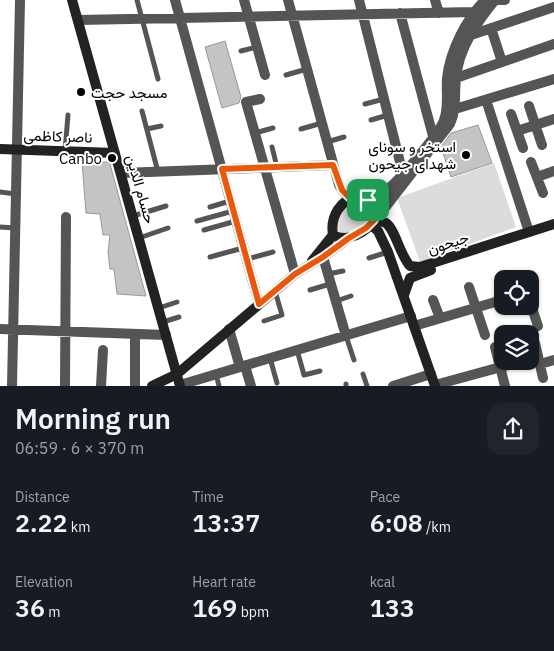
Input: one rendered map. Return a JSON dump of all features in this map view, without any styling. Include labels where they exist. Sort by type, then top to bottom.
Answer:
[{"type":"main road","name":"حسام الدین","points":[[72,0],[180,386]]},
{"type":"main road","name":"ناصر کاظمی","points":[[0,148],[115,152]]},
{"type":"main road","points":[[308,265],[333,234],[335,215],[344,202],[350,198],[368,200],[373,208],[373,220],[388,252],[435,385]]},
{"type":"main road","name":"جیحون","points":[[373,220],[382,221],[390,227],[404,258],[413,267],[424,266],[554,224]]},
{"type":"main road","points":[[152,386],[177,374],[295,274],[358,234],[373,220]]},
{"type":"main road","name":"جیحون","points":[[404,296],[407,282],[414,275],[554,230]]},
{"type":"main road","points":[[333,234],[349,238]]},
{"type":"street","points":[[12,386],[20,0]]},
{"type":"street","points":[[175,0],[259,304]]},
{"type":"street","points":[[244,0],[265,75]]},
{"type":"street","points":[[288,0],[333,165],[342,190],[350,198]]},
{"type":"street","points":[[359,0],[403,174]]},
{"type":"street","points":[[436,0],[439,13]]},
{"type":"street","points":[[373,220],[384,209],[450,124],[456,109],[456,78],[466,34],[473,12],[485,0]]},
{"type":"street","points":[[368,200],[388,189],[403,174],[444,120],[449,68],[456,46],[496,0],[505,0]]},
{"type":"street","points":[[466,34],[491,28],[554,7]]},
{"type":"street","points":[[78,20],[473,12]]},
{"type":"street","points":[[400,13],[433,136]]},
{"type":"street","points":[[491,28],[502,62]]},
{"type":"street","points":[[456,78],[554,44]]},
{"type":"street","points":[[456,109],[554,79]]},
{"type":"street","points":[[260,99],[246,102],[295,274]]},
{"type":"street","points":[[488,106],[529,232]]},
{"type":"street","points":[[528,106],[542,145]]},
{"type":"street","points":[[511,114],[523,148]]},
{"type":"street","points":[[517,131],[554,119]]},
{"type":"street","points":[[531,162],[543,193]]},
{"type":"street","points":[[121,173],[333,165]]},
{"type":"street","points":[[537,177],[554,171]]},
{"type":"street","points":[[65,386],[66,217]]},
{"type":"street","points":[[323,257],[346,336]]},
{"type":"street","points":[[469,287],[485,335]]},
{"type":"street","points":[[433,300],[440,318]]},
{"type":"street","points":[[180,386],[346,336],[413,321],[440,318],[494,302]]},
{"type":"street","points":[[0,328],[166,335]]},
{"type":"street","points":[[229,329],[251,386]]},
{"type":"street","points":[[135,334],[135,386]]},
{"type":"street","points":[[101,386],[102,350]]},
{"type":"street","points":[[539,360],[554,360]]},
{"type":"street","points":[[539,368],[543,378]]},
{"type":"street","points":[[435,385],[494,369]]},
{"type":"street","points":[[502,370],[505,386]]},
{"type":"street","points":[[396,386],[431,374]]},
{"type":"lane","points":[[137,0],[158,79]]},
{"type":"lane","points":[[241,51],[257,46]]},
{"type":"lane","points":[[286,74],[307,69]]},
{"type":"lane","points":[[365,104],[384,98]]},
{"type":"lane","points":[[142,111],[158,172]]},
{"type":"lane","points":[[66,151],[68,115]]},
{"type":"lane","points":[[371,120],[388,115]]},
{"type":"lane","points":[[301,129],[322,123]]},
{"type":"lane","points":[[147,129],[161,126]]},
{"type":"lane","points":[[254,133],[273,128]]},
{"type":"lane","points":[[327,142],[344,137]]},
{"type":"lane","points":[[272,147],[277,167]]},
{"type":"lane","points":[[0,192],[16,194]]},
{"type":"lane","points":[[133,216],[166,206]]},
{"type":"lane","points":[[210,207],[232,206]]},
{"type":"lane","points":[[197,221],[232,206]]},
{"type":"lane","points":[[204,230],[236,221]]},
{"type":"lane","points":[[0,227],[15,228]]},
{"type":"lane","points":[[139,238],[168,228]]},
{"type":"lane","points":[[210,257],[244,248]]},
{"type":"lane","points":[[247,259],[273,252]]},
{"type":"lane","points":[[369,258],[388,252]]},
{"type":"lane","points":[[310,290],[344,271]]},
{"type":"lane","points":[[264,321],[282,315],[275,290]]},
{"type":"lane","points":[[336,301],[351,296]]},
{"type":"lane","points":[[159,308],[177,302]]},
{"type":"lane","points":[[163,322],[179,317]]},
{"type":"lane","points":[[346,336],[354,360]]},
{"type":"lane","points":[[297,350],[304,376],[320,371]]},
{"type":"lane","points":[[270,358],[277,383]]},
{"type":"lane","points":[[216,374],[219,386]]},
{"type":"lane","points":[[364,374],[367,386]]},
{"type":"shaded area","points":[[494,163],[516,227],[420,262],[397,198]]},
{"type":"shaded area","points":[[363,201],[369,212],[368,221],[365,225],[351,235],[339,233],[339,220],[348,202]]},
{"type":"building","points":[[225,41],[241,97],[239,103],[222,108],[205,47]]},
{"type":"building","name":"استخر و سونای شهدای جیحون","points":[[478,125],[492,163],[451,177],[441,147],[451,133]]},
{"type":"building","points":[[82,162],[108,162],[110,164],[146,296],[117,294],[114,269],[110,269],[108,252],[110,235],[103,235],[100,214],[86,213]]},
{"type":"place","name":"مسجد حجت","points":[[81,92]]},
{"type":"place","name":"استخر و سونای شهدای جیحون","points":[[466,155]]},
{"type":"place","name":"Canbo","points":[[112,158]]},
{"type":"route","points":[[333,165],[339,185],[345,194],[350,198],[358,197],[368,200],[372,204],[375,216],[374,220],[366,228],[295,274],[259,304],[222,169],[333,165]]}]
